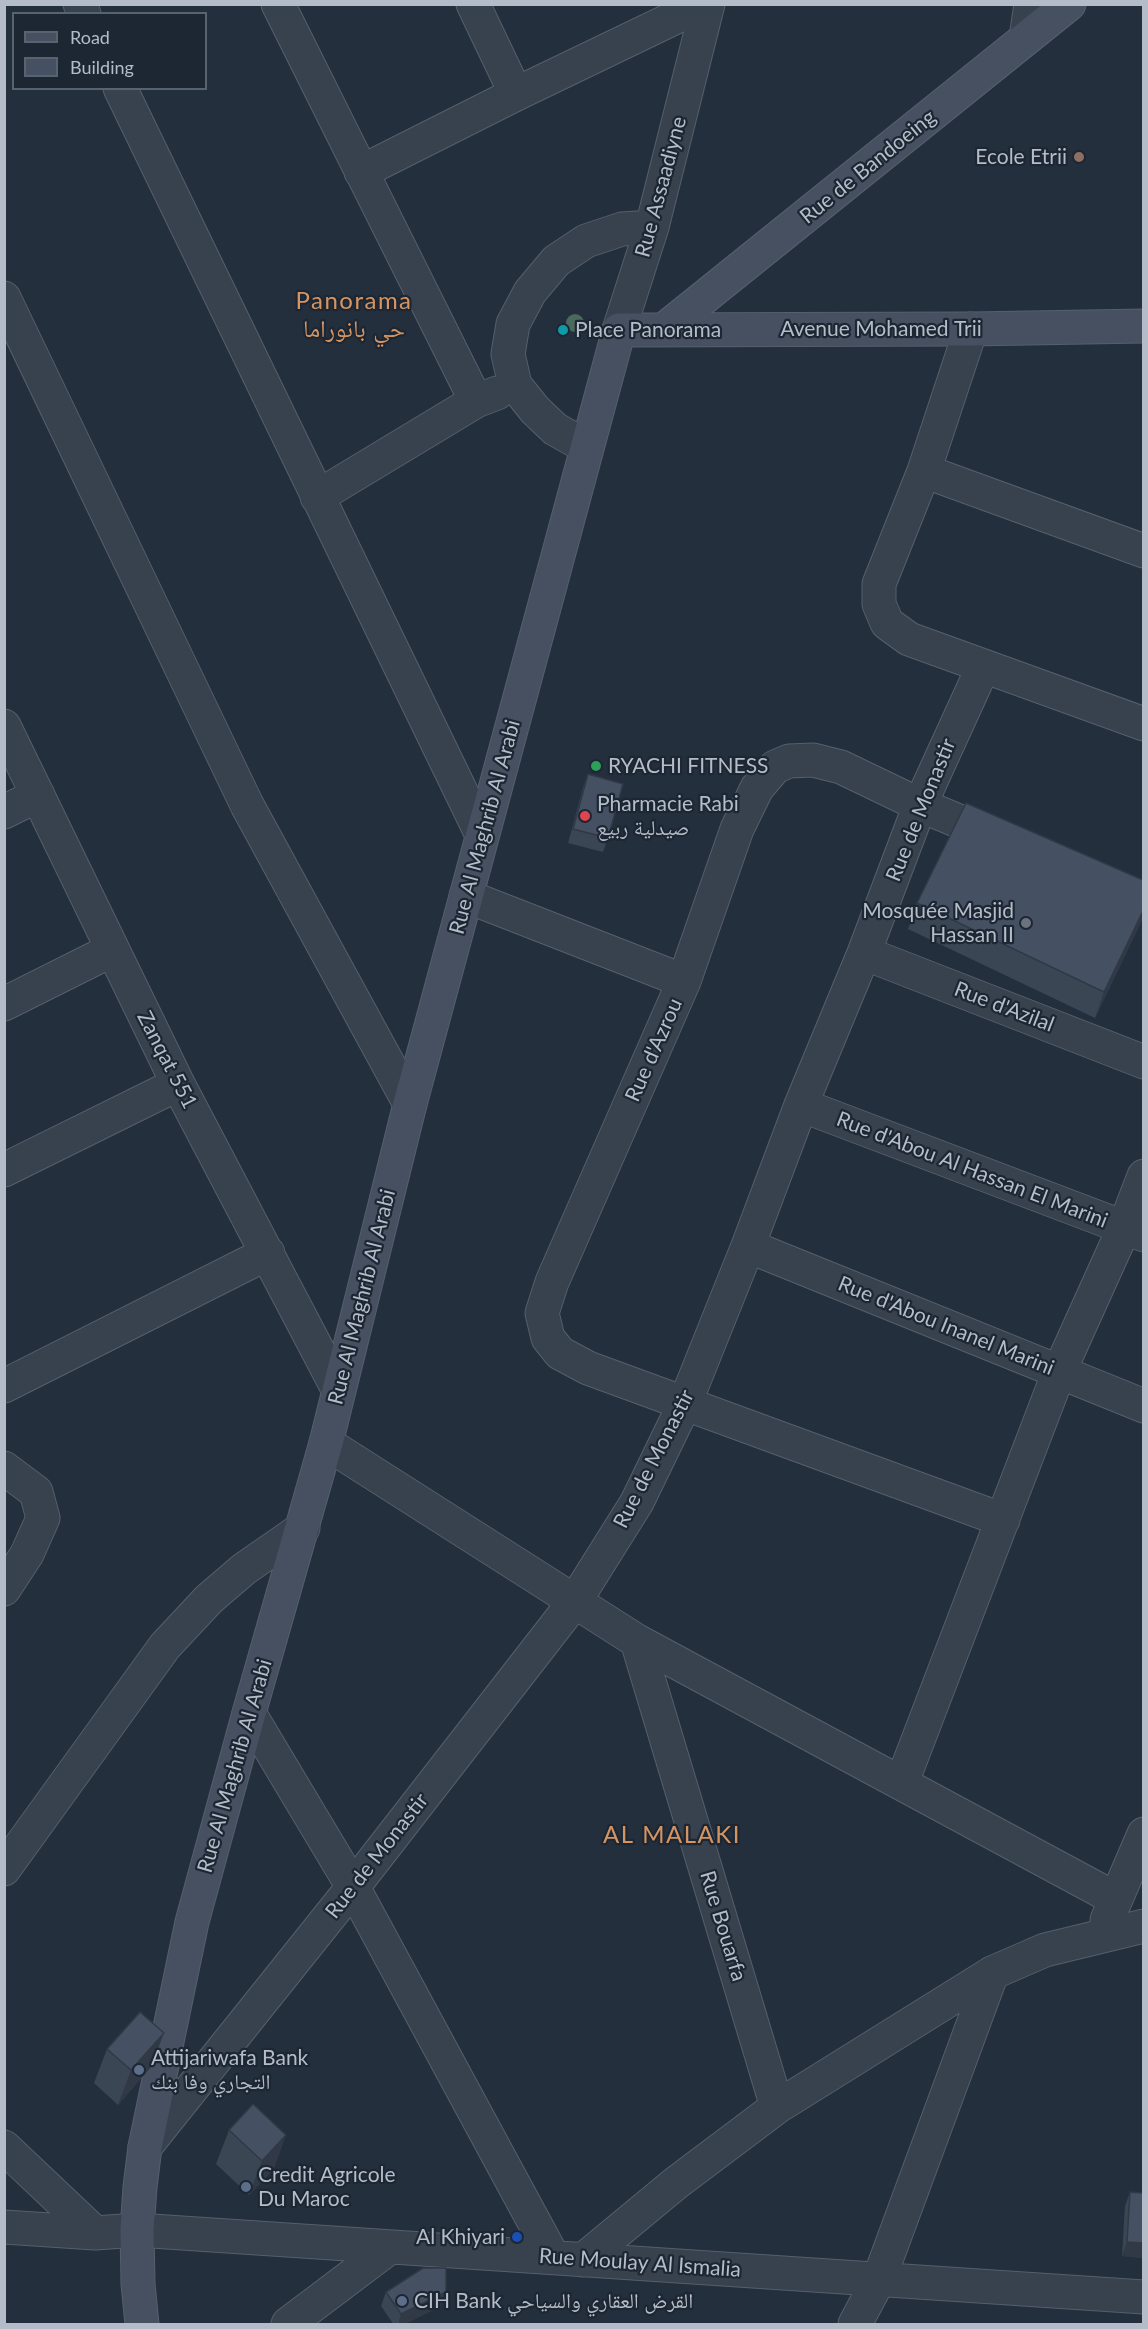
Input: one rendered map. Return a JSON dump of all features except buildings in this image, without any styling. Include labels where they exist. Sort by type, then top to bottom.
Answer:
[{"type":"street","points":[[278,4],[476,401]]},
{"type":"street","points":[[473,4],[516,94]]},
{"type":"street","points":[[1026,38],[1031,4]]},
{"type":"street","name":"Rue de Bandoeing","points":[[666,328],[1069,4]]},
{"type":"street","points":[[361,172],[691,8]]},
{"type":"street","name":"Rue Assaadiyne","points":[[609,368],[652,227],[691,8]]},
{"type":"street","points":[[121,90],[482,835]]},
{"type":"street","points":[[588,447],[555,429],[515,386],[508,354],[513,324],[530,292],[556,261],[595,238],[622,229],[652,227]]},
{"type":"street","points":[[4,298],[247,805],[410,1104]]},
{"type":"street","name":"Avenue Mohamed Trii","points":[[619,330],[1143,326]]},
{"type":"street","points":[[971,329],[924,471],[879,584],[879,604],[887,624],[909,639],[1143,724]]},
{"type":"street","name":"Rue Al Maghrib Al Arabi","points":[[142,2325],[138,2284],[137,2230],[145,2147],[192,1922],[326,1443],[410,1104],[609,368]]},
{"type":"street","points":[[317,497],[476,401],[515,386]]},
{"type":"street","points":[[924,471],[1143,551]]},
{"type":"street","name":"Rue de Monastir","points":[[145,2147],[353,1887],[575,1601],[637,1502],[685,1403],[801,1105],[864,953],[920,804],[982,667]]},
{"type":"street","name":"Zanqat 551","points":[[4,726],[178,1084],[338,1389]]},
{"type":"street","name":"Rue d'Azrou","points":[[1003,1520],[588,1368],[560,1353],[549,1338],[542,1313],[552,1282],[684,981],[737,829],[757,788],[775,768],[789,761],[813,760],[841,768],[1026,850]]},
{"type":"street","points":[[4,812],[38,795]]},
{"type":"street","points":[[466,896],[684,981]]},
{"type":"street","points":[[4,1004],[112,950]]},
{"type":"street","name":"Rue d'Azilal","points":[[864,953],[1143,1062]]},
{"type":"street","points":[[4,1170],[178,1084]]},
{"type":"street","name":"Rue d'Abou Al Hassan El Marini","points":[[801,1105],[1134,1231]]},
{"type":"street","points":[[902,1782],[1059,1372],[1134,1231],[1143,1176]]},
{"type":"street","name":"Rue d'Abou Inanel Marini","points":[[748,1246],[1143,1406]]},
{"type":"street","points":[[4,1386],[267,1253]]},
{"type":"street","points":[[326,1443],[637,1641],[1116,1899]]},
{"type":"street","points":[[4,1468],[36,1492],[43,1518],[27,1554],[4,1589]]},
{"type":"street","points":[[4,1869],[165,1646],[218,1591],[244,1569],[303,1528]]},
{"type":"street","name":"Rue Bouarfa","points":[[637,1641],[777,2108]]},
{"type":"street","points":[[249,1713],[353,1887],[568,2259],[777,2108],[992,1973],[1045,1950],[1143,1926]]},
{"type":"street","points":[[1100,1938],[1143,1834]]},
{"type":"street","points":[[855,2325],[879,2279],[992,1973]]},
{"type":"street","points":[[4,2147],[95,2233]]},
{"type":"street","name":"Rue Moulay Al Ismalia","points":[[4,2227],[95,2233],[137,2230],[1143,2297]]},
{"type":"street","points":[[288,2325],[390,2247]]},
{"type":"place","name":"Ecole Etrii","points":[[1079,157]]},
{"type":"place","name":"Place Panorama","points":[[563,330]]},
{"type":"place","name":"RYACHI FITNESS","points":[[596,766]]},
{"type":"place","name":"Pharmacie Rabi صيدلية ربيع","points":[[585,816]]},
{"type":"place","name":"Mosquée Masjid Hassan II","points":[[1026,923]]},
{"type":"place","name":"Attijariwafa Bank التجاري وفا بنك","points":[[139,2070]]},
{"type":"place","name":"Credit Agricole Du Maroc","points":[[246,2187]]},
{"type":"place","name":"Al Khiyari","points":[[517,2237]]},
{"type":"place","name":"CIH Bank القرض العقاري والسياحي","points":[[402,2301]]},
{"type":"district","name":"Panorama حي بانوراما","points":[[354,315]]},
{"type":"district","name":"AL MALAKI","points":[[672,1835]]}]
